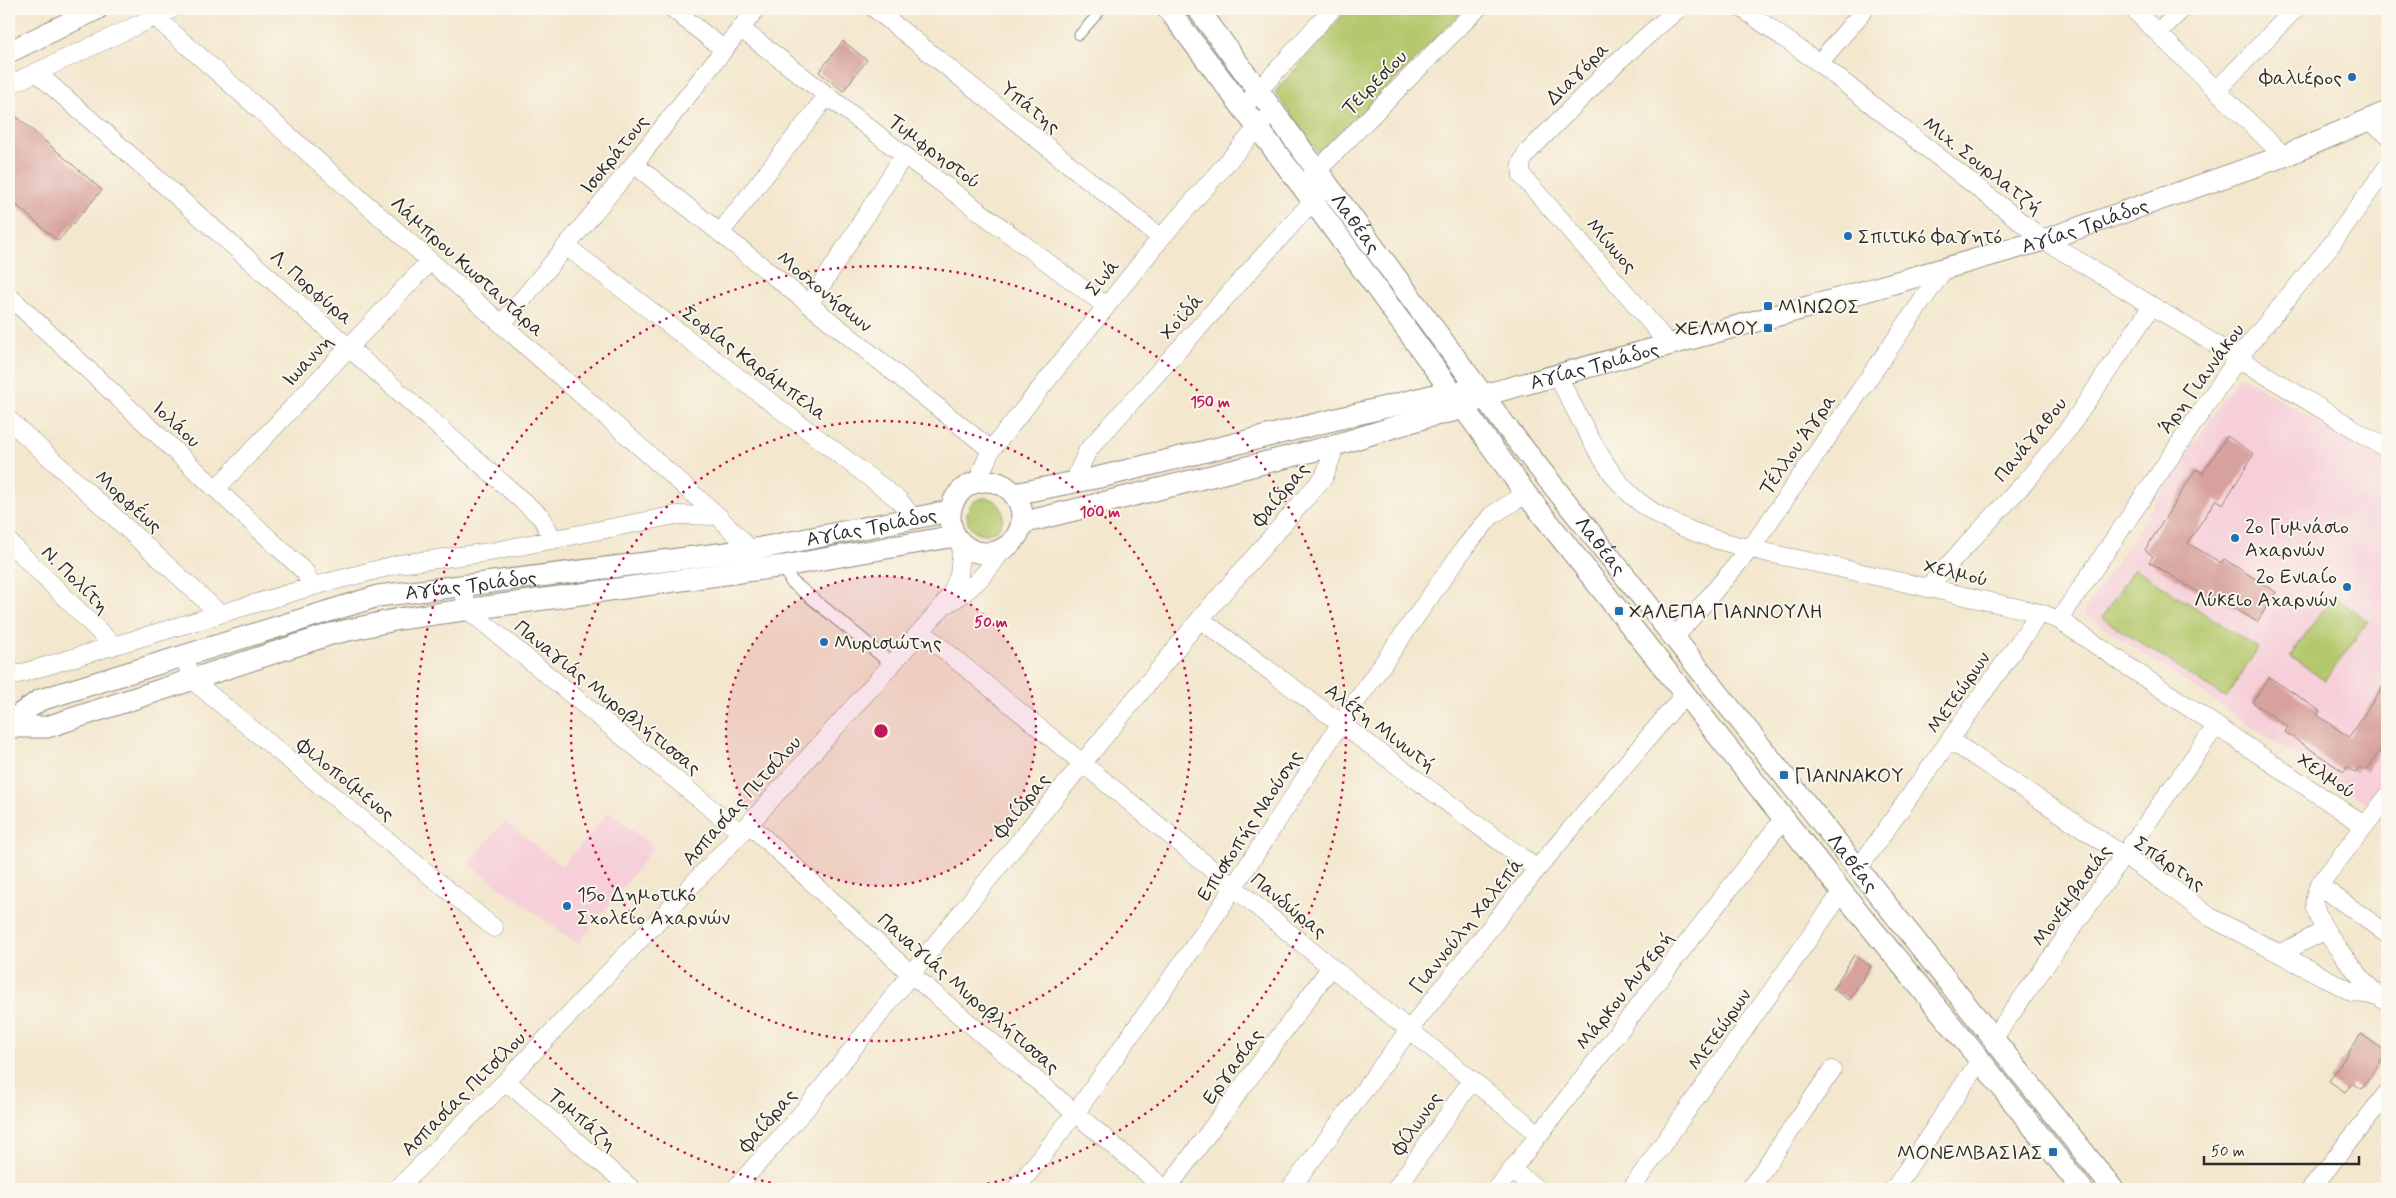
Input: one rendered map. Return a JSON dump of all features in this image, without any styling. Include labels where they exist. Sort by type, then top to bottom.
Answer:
[{"type":"street","points":[[9,52],[97,9]]},
{"type":"street","points":[[9,85],[172,9]]},
{"type":"street","points":[[673,9],[723,49]]},
{"type":"street","name":"Ισοκράτους","points":[[502,324],[634,164],[756,9]]},
{"type":"street","name":"Υπάτης","points":[[875,9],[1161,238]]},
{"type":"street","name":"Λαθέας","points":[[1168,9],[1465,408],[1526,494],[1842,892],[1980,1060],[2082,1189]]},
{"type":"street","name":"Λαθέας","points":[[1198,9],[1508,429],[2113,1189]]},
{"type":"street","points":[[1242,108],[1332,9]]},
{"type":"street","name":"Τειρεσίου","points":[[1323,177],[1477,9]]},
{"type":"street","name":"Διαγόρα","points":[[1522,176],[1521,164],[1526,154],[1617,62],[1678,9]]},
{"type":"street","name":"Μιχ. Σουρλατζή","points":[[1743,9],[1819,63],[2044,240],[2387,449]]},
{"type":"street","points":[[1819,63],[1865,9]]},
{"type":"street","points":[[2133,9],[2284,156]]},
{"type":"street","points":[[2158,33],[2182,9]]},
{"type":"street","points":[[2217,90],[2295,9]]},
{"type":"street","name":"Λάμπρου Κωσταντάρα","points":[[155,17],[718,516],[751,550]]},
{"type":"street","name":"Τυμφρηστού","points":[[740,28],[904,155],[1106,306]]},
{"type":"street","name":"Λ. Πορφύρα","points":[[36,72],[542,518],[553,540]]},
{"type":"street","points":[[720,233],[827,96]]},
{"type":"street","name":"Σινά","points":[[983,481],[982,470],[991,450],[1161,238],[1273,110]]},
{"type":"street","points":[[2378,116],[2387,134]]},
{"type":"street","name":"Αγίας Τριάδος","points":[[1022,523],[1332,446],[1427,417],[1465,408],[1484,395],[2044,240],[2284,156],[2378,116]]},
{"type":"street","points":[[809,305],[904,155]]},
{"type":"street","name":"Μοσχονήσιων","points":[[634,164],[991,450]]},
{"type":"street","name":"Άρη Γιαννάκου","points":[[2059,620],[2238,358],[2331,245],[2387,167]]},
{"type":"street","name":"Μίνωος","points":[[1522,176],[1632,300],[1668,344]]},
{"type":"street","name":"Χοϊδά","points":[[1078,482],[1078,472],[1088,450],[1323,177]]},
{"type":"street","name":"Σοφίας Καράμπελα","points":[[566,246],[900,500],[911,519]]},
{"type":"street","name":"Ιωαννη","points":[[216,489],[430,261]]},
{"type":"street","name":"Τέλλου Άγρα","points":[[1675,637],[1751,548],[1946,268]]},
{"type":"street","name":"Ιολάου","points":[[9,296],[306,573],[310,587]]},
{"type":"street","name":"Πανάγαθου","points":[[1927,588],[2028,479],[2069,428],[2152,306]]},
{"type":"street","name":"Χελμού","points":[[1557,375],[1608,467],[1629,493],[1658,516],[1681,529],[1751,548],[2040,613],[2059,620],[2365,826]]},
{"type":"street","name":"Αγίας Τριάδος","points":[[1014,494],[1078,482],[1451,390],[1484,395]]},
{"type":"street","name":"Μορφέως","points":[[9,420],[220,614]]},
{"type":"street","name":"Φαίδρας","points":[[735,1189],[808,1106],[911,974],[1200,619],[1324,477],[1332,456],[1332,446]]},
{"type":"street","points":[[983,481],[1000,483],[1014,494],[1019,502],[1022,523],[1015,539],[1002,550]]},
{"type":"street","name":"Αγίας Τριάδος","points":[[983,481],[971,483],[961,490],[953,500],[950,512],[951,528],[958,540],[971,550],[981,553],[1002,550]]},
{"type":"street","name":"Επισκοπής Ναούσης","points":[[1016,1189],[1076,1112],[1234,888],[1341,724],[1465,547],[1492,515],[1526,494]]},
{"type":"street","name":"Αγίας Τριάδος","points":[[9,722],[40,700],[378,596],[751,550],[950,512]]},
{"type":"street","name":"Αγίας Τριάδος","points":[[9,677],[310,587],[400,564],[553,540],[676,516],[718,516]]},
{"type":"street","name":"Αγίας Τριάδος","points":[[9,727],[47,727],[331,634],[399,619],[958,540]]},
{"type":"street","name":"Ασπασίας Πιτσίλου","points":[[397,1189],[506,1081],[745,829],[921,631],[952,592],[959,576],[958,540]]},
{"type":"street","name":"Ν. Πολίτη","points":[[9,542],[114,646]]},
{"type":"street","points":[[780,545],[784,566],[791,581],[892,664]]},
{"type":"street","name":"Ασπασίας Πιτσίλου","points":[[942,606],[973,586],[987,572],[1002,550]]},
{"type":"street","points":[[462,585],[468,610]]},
{"type":"street","name":"Παναγιάς Μυροβλήτισσας","points":[[468,610],[745,829],[911,974],[1166,1189]]},
{"type":"street","name":"Μετεώρων","points":[[1858,869],[2040,613]]},
{"type":"street","name":"Αλέξη Μινωτή","points":[[1200,619],[1537,869]]},
{"type":"street","name":"Πανδώρας","points":[[921,631],[1331,967],[1539,1134]]},
{"type":"street","points":[[184,655],[192,680]]},
{"type":"street","name":"Φιλοποίμενος","points":[[192,680],[494,928]]},
{"type":"street","name":"Γιαννούλη Χαλεπά","points":[[1290,1189],[1409,1030],[1537,869],[1685,694]]},
{"type":"street","name":"Μονεμβασιάς","points":[[1994,1039],[2216,726]]},
{"type":"street","name":"Σπάρτης","points":[[1950,740],[2124,858],[2165,883],[2210,917],[2352,992],[2383,999]]},
{"type":"street","points":[[2383,999],[2324,931],[2314,906],[2314,898],[2319,885],[2387,797]]},
{"type":"street","name":"Μάρκου Αυγερή","points":[[1497,1189],[1784,818]]},
{"type":"street","points":[[2319,885],[2387,934]]},
{"type":"street","name":"Μετεώρων","points":[[1631,1189],[1842,892]]},
{"type":"street","points":[[2281,953],[2324,931]]},
{"type":"street","name":"Εργασίας","points":[[1166,1189],[1331,967]]},
{"type":"street","points":[[1894,1189],[1980,1060]]},
{"type":"street","points":[[1750,1189],[1832,1070]]},
{"type":"street","name":"Φίλωνος","points":[[1396,1189],[1472,1080]]},
{"type":"street","name":"Τομπάζη","points":[[506,1081],[632,1189]]},
{"type":"street","points":[[2311,1189],[2387,1093]]},
{"type":"street","points":[[1512,1170],[1538,1189]]},
{"type":"lane","points":[[1079,35],[1102,9]]},
{"type":"shaded area","name":"2ο Γυμνάσιο Αχαρνών","points":[[2239,375],[2387,463],[2387,781],[2369,805],[2083,613]]},
{"type":"shaded area","name":"15ο Δημοτικό Σχολείο Αχαρνών","points":[[609,812],[654,847],[578,945],[469,864],[505,821],[562,866]]},
{"type":"green space","points":[[1348,9],[1465,9],[1320,156],[1275,92]]},
{"type":"green space","points":[[985,498],[992,499],[998,503],[1002,509],[1002,523],[998,529],[992,533],[985,534],[978,533],[972,529],[968,523],[967,516],[968,509],[972,503],[978,499]]},
{"type":"green space","points":[[2134,568],[2258,648],[2226,698],[2102,618]]},
{"type":"green space","points":[[2333,596],[2368,621],[2325,681],[2290,656]]},
{"type":"building","points":[[843,41],[867,60],[843,91],[819,72]]},
{"type":"building","points":[[9,110],[102,190],[58,241],[9,199]]},
{"type":"building","points":[[2227,436],[2254,454],[2223,504],[2216,499],[2188,543],[2221,563],[2224,559],[2276,592],[2257,622],[2217,597],[2214,602],[2149,562],[2153,556],[2145,550],[2196,469],[2203,473]]},
{"type":"building","points":[[2269,677],[2320,711],[2317,715],[2349,737],[2387,680],[2387,740],[2366,771],[2359,767],[2356,773],[2347,767],[2344,772],[2285,732],[2288,727],[2252,702]]},
{"type":"building","points":[[1854,955],[1871,966],[1849,1000],[1833,989]]},
{"type":"building","points":[[2361,1034],[2387,1052],[2362,1089],[2352,1083],[2345,1092],[2329,1081]]},
{"type":"place","name":"Φαλιέρος","points":[[2352,77]]},
{"type":"place","name":"Σπιτικό Φαγητό","points":[[1848,236]]},
{"type":"place","name":"ΜΙΝΩΟΣ","points":[[1768,306]]},
{"type":"place","name":"ΧΕΛΜΟΥ","points":[[1768,328]]},
{"type":"place","name":"2ο Γυμνάσιο Αχαρνών","points":[[2235,538]]},
{"type":"place","name":"2ο Ενιαίο Λύκειο Αχαρνών","points":[[2347,587]]},
{"type":"place","name":"ΧΑΛΕΠΑ ΓΙΑΝΝΟΥΛΗ","points":[[1619,611]]},
{"type":"place","name":"Μυρισιώτης","points":[[824,642]]},
{"type":"place","name":"ΓΙΑΝΝΑΚΟΥ","points":[[1784,775]]},
{"type":"place","name":"15ο Δημοτικό Σχολείο Αχαρνών","points":[[567,906]]},
{"type":"place","name":"ΜΟΝΕΜΒΑΣΙΑΣ","points":[[2053,1152]]}]
